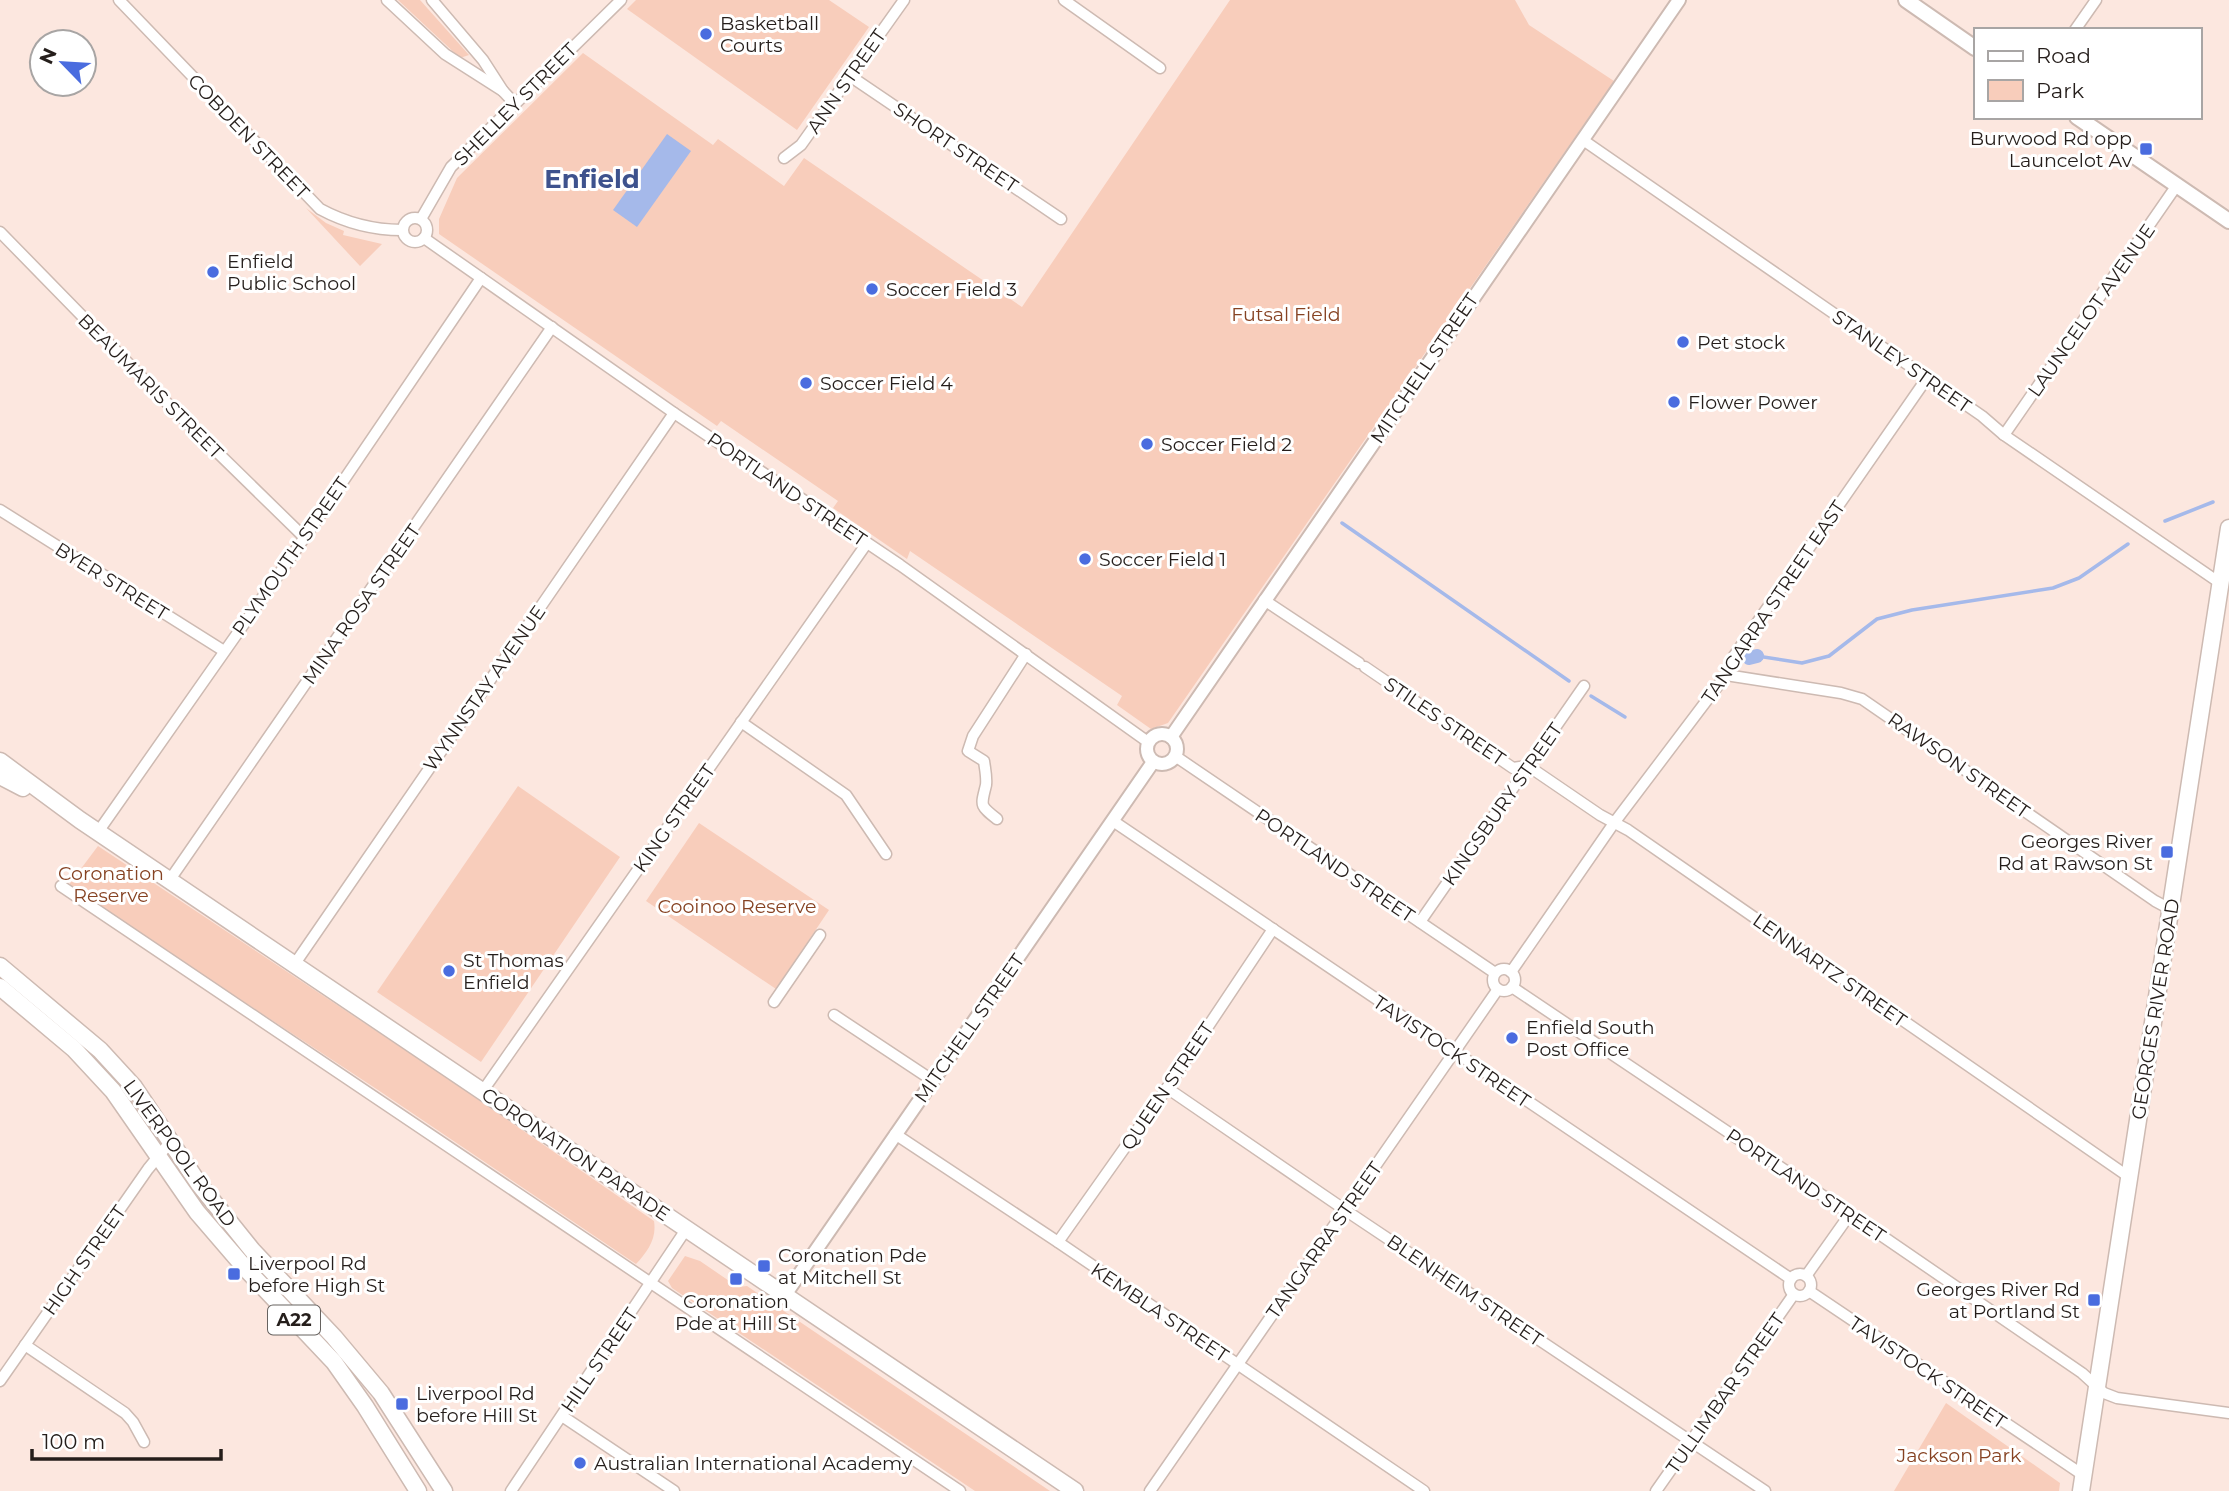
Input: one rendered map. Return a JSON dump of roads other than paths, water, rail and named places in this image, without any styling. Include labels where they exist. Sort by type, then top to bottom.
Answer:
[{"type":"main road","points":[[1906,0],[1974,47]]},
{"type":"main road","points":[[2080,119],[2229,221]]},
{"type":"main road","name":"GEORGES RIVER ROAD","points":[[2082,1483],[2170,909],[2222,624],[2220,583],[2229,528]]},
{"type":"main road","name":"CORONATION PARADE","points":[[0,761],[169,881],[1075,1491]]},
{"type":"main road","name":"CORONATION PARADE","points":[[0,776],[77,818]]},
{"type":"main road","name":"LIVERPOOL ROAD","points":[[0,966],[117,1067],[143,1099],[199,1184],[252,1250],[334,1337],[381,1393],[444,1491]]},
{"type":"main road","name":"LIVERPOOL ROAD","points":[[0,987],[63,1039],[113,1091],[197,1212],[334,1362],[418,1491]]},
{"type":"street","name":"COBDEN STREET","points":[[120,0],[320,209],[346,222],[402,230]]},
{"type":"street","points":[[387,0],[445,54],[503,91]]},
{"type":"street","points":[[432,0],[483,60],[515,104]]},
{"type":"street","name":"SHELLEY STREET","points":[[421,219],[451,167],[621,0]]},
{"type":"street","name":"ANN STREET","points":[[784,158],[801,145],[904,0]]},
{"type":"street","points":[[1064,0],[1160,68]]},
{"type":"street","name":"MITCHELL STREET","points":[[1171,737],[1679,0]]},
{"type":"street","points":[[2077,28],[2096,0]]},
{"type":"street","name":"SHORT STREET","points":[[850,76],[1061,219]]},
{"type":"street","name":"STANLEY STREET","points":[[1583,140],[2220,583]]},
{"type":"street","name":"LAUNCELOT AVENUE","points":[[2004,435],[2177,185]]},
{"type":"street","points":[[415,217],[421,219],[427,228],[424,238],[418,242],[411,242],[402,230],[404,223],[415,217]]},
{"type":"street","name":"BEAUMARIS STREET","points":[[0,232],[173,409],[304,537]]},
{"type":"street","name":"PORTLAND STREET","points":[[424,238],[1026,654],[1148,742]]},
{"type":"street","name":"PLYMOUTH STREET","points":[[98,832],[481,278]]},
{"type":"street","name":"MINA ROSA STREET","points":[[169,881],[552,327]]},
{"type":"street","name":"TANGARRA STREET EAST","points":[[1614,823],[1726,675],[1734,656],[1927,378]]},
{"type":"street","name":"WYNNSTAY AVENUE","points":[[295,965],[674,413]]},
{"type":"street","name":"BYER STREET","points":[[0,510],[224,651]]},
{"type":"street","name":"KING STREET","points":[[482,1092],[867,544]]},
{"type":"street","name":"STILES STREET","points":[[1264,600],[1513,768],[1527,766]]},
{"type":"street","points":[[998,819],[984,809],[981,801],[987,781],[984,761],[968,751],[973,736],[1026,654]]},
{"type":"street","name":"RAWSON STREET","points":[[1726,675],[1841,693],[1862,699],[2170,909]]},
{"type":"street","name":"KINGSBURY STREET","points":[[1420,922],[1584,686]]},
{"type":"street","points":[[741,723],[846,795],[886,854]]},
{"type":"street","points":[[1159,734],[1171,737],[1177,748],[1175,756],[1167,764],[1153,762],[1147,755],[1148,742],[1159,734]]},
{"type":"street","name":"PORTLAND STREET","points":[[1175,756],[1495,973]]},
{"type":"street","name":"MITCHELL STREET","points":[[785,1295],[1153,762]]},
{"type":"street","name":"LENNARTZ STREET","points":[[1527,766],[1628,830],[2129,1177]]},
{"type":"street","name":"TAVISTOCK STREET","points":[[1113,821],[1791,1279]]},
{"type":"street","points":[[1511,972],[1614,823]]},
{"type":"street","points":[[61,886],[960,1491]]},
{"type":"street","name":"QUEEN STREET","points":[[1058,1242],[1273,929]]},
{"type":"street","points":[[775,1002],[820,935]]},
{"type":"street","points":[[1501,969],[1511,972],[1515,979],[1512,987],[1506,991],[1498,989],[1493,982],[1495,973],[1501,969]]},
{"type":"street","name":"PORTLAND STREET","points":[[1512,987],[2082,1373],[2104,1393],[2114,1398],[2229,1413]]},
{"type":"street","name":"TANGARRA STREET","points":[[1150,1491],[1498,989]]},
{"type":"street","points":[[834,1015],[932,1080]]},
{"type":"street","name":"BLENHEIM STREET","points":[[1167,1087],[1765,1491]]},
{"type":"street","name":"KEMBLA STREET","points":[[895,1134],[1424,1491]]},
{"type":"street","name":"HIGH STREET","points":[[0,1381],[171,1141]]},
{"type":"street","points":[[1806,1276],[1850,1214]]},
{"type":"street","name":"HILL STREET","points":[[511,1491],[687,1228]]},
{"type":"street","points":[[1799,1274],[1806,1276],[1810,1281],[1809,1292],[1804,1296],[1794,1294],[1789,1286],[1791,1279],[1799,1274]]},
{"type":"street","name":"TAVISTOCK STREET","points":[[1809,1292],[2082,1483]]},
{"type":"street","name":"TULLIMBAR STREET","points":[[1656,1491],[1794,1294]]},
{"type":"street","points":[[25,1345],[125,1413],[134,1422],[144,1442]]},
{"type":"street","points":[[562,1416],[674,1491]]},
{"type":"water","points":[[667,134],[691,151],[637,227],[613,210]]},
{"type":"waterway","points":[[2165,521],[2213,502]]},
{"type":"waterway","points":[[1342,523],[1569,681]]},
{"type":"waterway","points":[[1757,656],[1802,663],[1829,656],[1877,619],[1912,610],[2053,588],[2079,578],[2128,544]]},
{"type":"waterway","points":[[1749,658],[1757,656]]},
{"type":"waterway","points":[[1591,696],[1625,717]]},
{"type":"place","name":"Basketball Courts","points":[[706,34]]},
{"type":"place","name":"Burwood Rd opp Launcelot Av","points":[[2146,149]]},
{"type":"place","name":"Enfield Public School","points":[[213,272]]},
{"type":"place","name":"Soccer Field 3","points":[[872,289]]},
{"type":"place","name":"Pet stock","points":[[1683,342]]},
{"type":"place","name":"Soccer Field 4","points":[[806,383]]},
{"type":"place","name":"Flower Power","points":[[1674,402]]},
{"type":"place","name":"Soccer Field 2","points":[[1147,444]]},
{"type":"place","name":"Soccer Field 1","points":[[1085,559]]},
{"type":"place","name":"Georges River Rd at Rawson St","points":[[2167,852]]},
{"type":"place","name":"St Thomas Enfield","points":[[449,971]]},
{"type":"place","name":"Enfield South Post Office","points":[[1512,1038]]},
{"type":"place","name":"Coronation Pde at Mitchell St","points":[[764,1266]]},
{"type":"place","name":"Liverpool Rd before High St","points":[[234,1274]]},
{"type":"place","name":"Coronation Pde at Hill St","points":[[736,1279]]},
{"type":"place","name":"Georges River Rd at Portland St","points":[[2094,1300]]},
{"type":"place","name":"Liverpool Rd before Hill St","points":[[402,1404]]},
{"type":"place","name":"Australian International Academy","points":[[580,1463]]},
{"type":"district","name":"Enfield","points":[[592,179]]},
{"type":"park label","name":"Futsal Field","points":[[1286,314]]},
{"type":"park label","name":"Coronation Reserve","points":[[111,884]]},
{"type":"park label","name":"Cooinoo Reserve","points":[[737,906]]},
{"type":"park label","name":"Jackson Park","points":[[1959,1455]]}]
